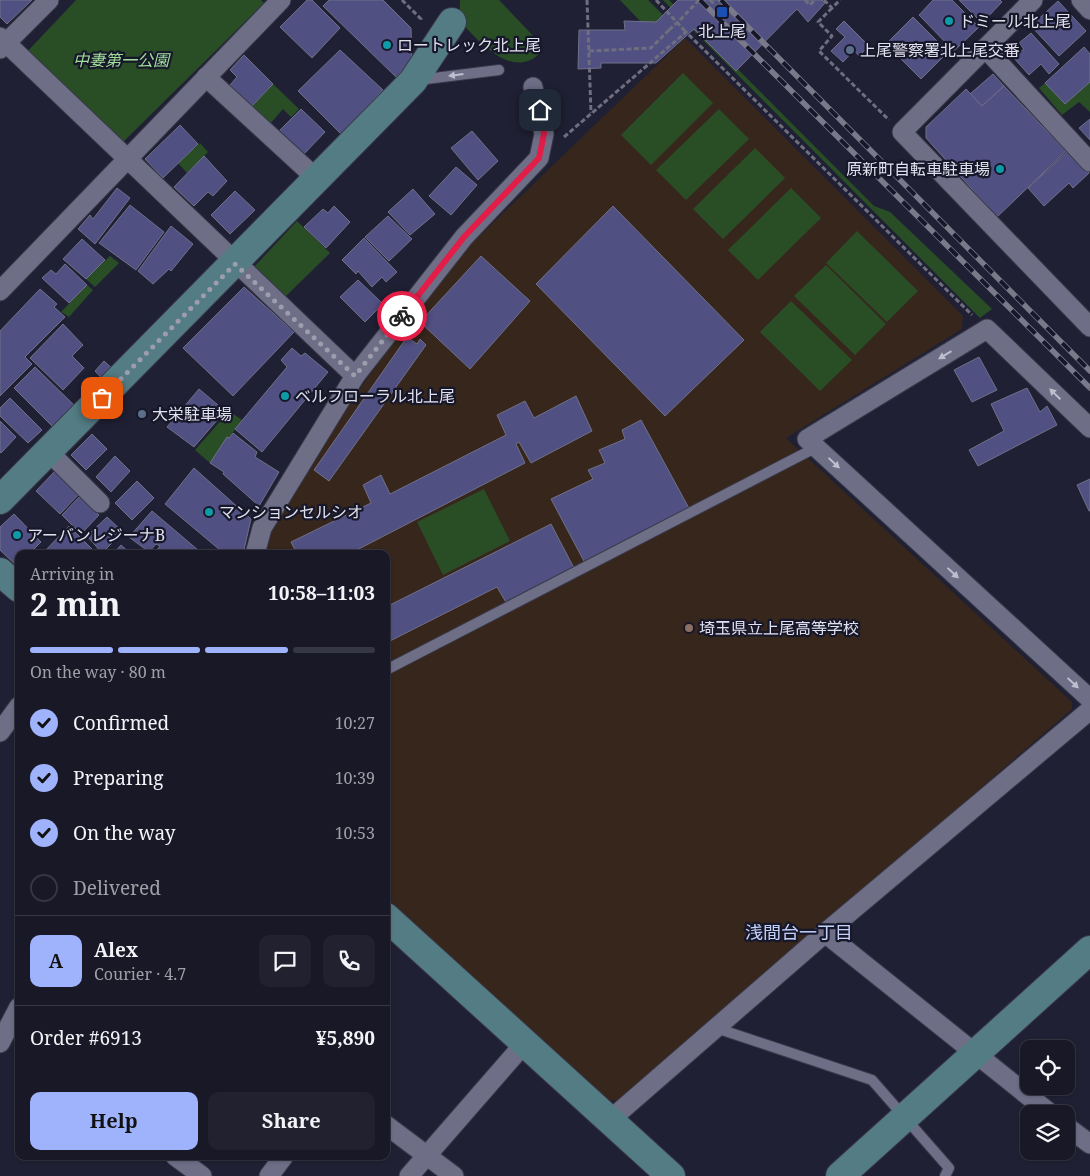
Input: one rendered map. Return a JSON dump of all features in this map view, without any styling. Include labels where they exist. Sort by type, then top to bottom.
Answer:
[{"type":"street","points":[[49,0],[2,43],[355,376]]},
{"type":"street","points":[[0,291],[279,0]]},
{"type":"street","points":[[1033,0],[902,132],[1090,327]]},
{"type":"street","points":[[1081,0],[1090,10]]},
{"type":"street","points":[[0,500],[235,264],[413,81],[452,22]]},
{"type":"street","points":[[985,48],[1090,162]]},
{"type":"street","points":[[206,77],[317,180]]},
{"type":"street","points":[[256,550],[262,528],[355,376],[464,237],[539,158],[544,134],[533,87]]},
{"type":"street","points":[[1090,428],[987,329],[808,439],[1090,699]]},
{"type":"street","points":[[48,451],[100,502]]},
{"type":"street","points":[[0,572],[15,585]]},
{"type":"street","points":[[610,1120],[825,933],[1090,710]]},
{"type":"street","points":[[0,732],[15,711]]},
{"type":"street","points":[[390,921],[671,1176]]},
{"type":"street","points":[[825,933],[1039,1105]]},
{"type":"street","points":[[840,1176],[1090,950]]},
{"type":"street","points":[[6,1036],[15,1016]]},
{"type":"street","points":[[410,1176],[524,1044]]},
{"type":"street","points":[[390,1128],[454,1176]]},
{"type":"street","points":[[1075,1133],[1090,1144]]},
{"type":"street","points":[[180,1160],[202,1176]]},
{"type":"street","points":[[269,1176],[281,1160]]},
{"type":"lane","points":[[413,81],[499,70]]},
{"type":"lane","points":[[390,668],[816,447]]},
{"type":"lane","points":[[716,1028],[872,1080],[949,1168],[945,1176]]},
{"type":"path","points":[[587,0],[592,113]]},
{"type":"path","points":[[656,0],[686,32],[987,329]]},
{"type":"path","points":[[589,51],[651,48],[699,0]]},
{"type":"path","points":[[710,0],[722,12]]},
{"type":"path","points":[[805,0],[810,5],[815,0]]},
{"type":"path","points":[[824,0],[832,8]]},
{"type":"path","points":[[840,0],[818,22],[832,36],[819,51],[902,132]]},
{"type":"path","points":[[539,158],[686,32]]},
{"type":"shaded area","name":"埼玉県立上尾高等学校","points":[[685,38],[963,316],[962,329],[786,438],[1072,702],[1072,709],[619,1101],[608,1100],[390,904],[390,550],[265,550],[269,537],[300,475],[373,370],[468,247]]},
{"type":"green space","name":"中妻第一公園","points":[[76,0],[261,0],[264,3],[122,143],[25,54]]},
{"type":"green space","points":[[460,0],[499,0],[539,42],[538,55],[522,62],[506,60],[498,56],[478,40],[464,25],[460,17]]},
{"type":"green space","points":[[620,0],[648,0],[663,15],[656,22],[641,22]]},
{"type":"green space","points":[[663,0],[669,0],[874,206],[890,212],[992,309],[980,318]]},
{"type":"green space","points":[[683,73],[713,103],[651,165],[621,135]]},
{"type":"green space","points":[[1090,82],[1090,112],[1079,102],[1062,115],[1039,88],[1045,83],[1065,104]]},
{"type":"green space","points":[[273,84],[299,109],[291,117],[283,109],[270,124],[251,107]]},
{"type":"green space","points":[[719,109],[749,139],[686,200],[656,170]]},
{"type":"green space","points":[[200,143],[208,152],[187,173],[178,163]]},
{"type":"green space","points":[[755,148],[785,178],[723,239],[693,209]]},
{"type":"green space","points":[[791,188],[821,218],[758,280],[728,250]]},
{"type":"green space","points":[[297,221],[330,253],[286,296],[254,267]]},
{"type":"green space","points":[[857,231],[918,291],[887,322],[826,263]]},
{"type":"green space","points":[[110,256],[119,263],[95,287],[86,279]]},
{"type":"green space","points":[[826,265],[886,324],[855,355],[794,296]]},
{"type":"green space","points":[[87,285],[93,290],[69,317],[61,312]]},
{"type":"green space","points":[[791,301],[852,360],[820,391],[760,332]]},
{"type":"green space","points":[[229,411],[242,420],[210,463],[195,450]]},
{"type":"green space","points":[[484,489],[510,541],[443,575],[417,522]]},
{"type":"building","points":[[0,0],[32,0],[7,24],[0,17]]},
{"type":"building","points":[[307,0],[312,0],[340,28],[312,58],[280,27]]},
{"type":"building","name":"ロートレック北上尾","points":[[329,0],[383,0],[411,28],[412,61],[396,77],[323,6]]},
{"type":"building","points":[[678,0],[822,0],[825,3],[808,22],[797,9],[736,71],[694,29],[656,63],[601,63],[601,68],[578,69],[579,30],[625,30],[624,21],[656,22]]},
{"type":"building","name":"ドミール北上尾","points":[[933,0],[952,0],[979,27],[954,51],[919,15]]},
{"type":"building","points":[[959,0],[1000,0],[1002,2],[982,23]]},
{"type":"building","points":[[1058,1],[1086,31],[1059,56],[1031,26]]},
{"type":"building","points":[[913,17],[948,52],[921,79],[886,44]]},
{"type":"building","points":[[844,21],[869,46],[859,56],[854,50],[843,62],[831,51],[845,37],[836,29]]},
{"type":"building","points":[[1031,33],[1059,64],[1049,74],[1041,64],[1029,75],[1013,57],[1024,49],[1019,43]]},
{"type":"building","points":[[1084,47],[1090,54],[1090,82],[1065,104],[1045,83]]},
{"type":"building","points":[[340,50],[383,90],[341,134],[298,91]]},
{"type":"building","points":[[244,55],[273,84],[251,107],[230,85],[237,77],[230,70]]},
{"type":"building","points":[[993,74],[1004,86],[982,106],[970,94]]},
{"type":"building","name":"原新町自転車駐車場","points":[[1004,86],[1066,151],[997,217],[926,138],[926,127],[966,89],[982,106]]},
{"type":"building","points":[[301,109],[325,132],[302,156],[277,133]]},
{"type":"building","points":[[1090,119],[1090,140],[1079,128]]},
{"type":"building","points":[[180,125],[198,144],[163,178],[145,159]]},
{"type":"building","points":[[472,131],[498,161],[478,180],[451,148]]},
{"type":"building","points":[[1068,151],[1089,173],[1073,188],[1069,183],[1044,206],[1028,188]]},
{"type":"building","points":[[204,156],[227,181],[213,196],[208,192],[194,206],[174,187]]},
{"type":"building","points":[[456,167],[477,185],[451,215],[429,196]]},
{"type":"building","points":[[117,188],[130,198],[95,244],[78,229],[90,215],[93,219]]},
{"type":"building","points":[[413,189],[435,214],[410,235],[388,212]]},
{"type":"building","points":[[235,191],[255,210],[230,234],[211,215]]},
{"type":"building","points":[[130,205],[164,232],[136,270],[99,243]]},
{"type":"building","points":[[334,206],[350,222],[326,248],[304,227],[323,209],[328,213]]},
{"type":"building","points":[[613,206],[744,340],[665,416],[536,284]]},
{"type":"building","points":[[388,216],[412,239],[389,261],[365,237]]},
{"type":"building","points":[[171,226],[193,244],[171,271],[169,269],[153,284],[138,271]]},
{"type":"building","points":[[364,238],[397,272],[386,282],[382,277],[372,287],[358,271],[356,274],[342,260]]},
{"type":"building","points":[[82,239],[105,260],[86,279],[63,259]]},
{"type":"building","points":[[481,256],[530,301],[470,369],[420,322]]},
{"type":"building","points":[[65,264],[87,285],[69,303],[42,278],[51,270],[56,274]]},
{"type":"building","points":[[358,280],[383,304],[365,322],[340,297]]},
{"type":"building","points":[[244,287],[294,332],[233,396],[183,348]]},
{"type":"building","points":[[40,289],[57,304],[54,307],[65,317],[25,357],[32,364],[0,396],[0,331]]},
{"type":"building","points":[[63,324],[83,345],[72,356],[84,368],[63,390],[30,358]]},
{"type":"building","points":[[407,337],[417,344],[420,339],[426,345],[329,481],[314,470]]},
{"type":"building","name":"ベルフローラル北上尾","points":[[292,348],[301,356],[305,353],[328,372],[262,452],[235,429],[287,367],[281,360]]},
{"type":"building","points":[[979,357],[997,390],[972,402],[954,370]]},
{"type":"building","points":[[104,361],[115,371],[105,382],[95,371]]},
{"type":"building","points":[[35,367],[76,407],[55,429],[14,388]]},
{"type":"building","points":[[1027,388],[1040,412],[1047,406],[1057,425],[978,466],[969,450],[1004,431],[991,404]]},
{"type":"building","points":[[199,389],[225,411],[194,447],[167,427]]},
{"type":"building","points":[[576,396],[592,431],[531,463],[519,442],[516,444],[525,463],[357,550],[295,550],[291,542],[371,503],[363,485],[381,475],[390,494],[506,435],[497,415],[525,401],[534,418]]},
{"type":"building","points":[[10,398],[42,430],[28,443],[0,416],[0,408]]},
{"type":"building","points":[[641,420],[690,510],[586,565],[551,499],[593,479],[588,470],[605,463],[599,450],[625,439],[622,430]]},
{"type":"building","points":[[0,421],[16,437],[1,453],[0,452]]},
{"type":"building","points":[[233,433],[257,452],[255,457],[279,472],[259,506],[223,474],[224,472],[210,463],[227,437],[229,438]]},
{"type":"building","points":[[92,434],[107,449],[86,470],[71,455]]},
{"type":"building","points":[[115,456],[130,471],[111,492],[96,477]]},
{"type":"building","name":"マンションセルシオ","points":[[194,468],[251,519],[244,550],[220,550],[165,504]]},
{"type":"building","points":[[56,470],[79,494],[60,514],[36,491]]},
{"type":"building","points":[[1090,479],[1090,511],[1089,511],[1077,485]]},
{"type":"building","points":[[137,481],[154,498],[132,520],[115,503]]},
{"type":"building","points":[[80,496],[99,515],[81,534],[62,515]]},
{"type":"building","points":[[152,511],[198,550],[157,550],[160,546],[156,544],[151,550],[146,550],[129,537]]},
{"type":"building","name":"アーバンレジーナB","points":[[14,514],[41,542],[33,550],[15,550],[15,564],[0,550],[0,527]]},
{"type":"building","points":[[107,517],[123,532],[105,550],[99,550],[87,536]]},
{"type":"building","points":[[551,524],[574,568],[507,604],[497,587],[390,641],[390,605]]},
{"type":"building","points":[[69,526],[93,550],[46,550]]},
{"type":"building","points":[[121,545],[127,550],[117,550]]},
{"type":"railway","points":[[700,0],[1090,388]]},
{"type":"railway","points":[[721,0],[1090,371]]},
{"type":"way so far","points":[[102,398],[235,264],[355,376],[402,316]]},
{"type":"place","name":"北上尾","points":[[722,12]]},
{"type":"place","name":"ドミール北上尾","points":[[949,21]]},
{"type":"place","name":"ロートレック北上尾","points":[[387,45]]},
{"type":"place","name":"上尾警察署北上尾交番","points":[[850,50]]},
{"type":"place","name":"原新町自転車駐車場","points":[[1000,169]]},
{"type":"place","name":"ベルフローラル北上尾","points":[[285,396]]},
{"type":"place","name":"大栄駐車場","points":[[142,414]]},
{"type":"place","name":"マンションセルシオ","points":[[209,512]]},
{"type":"place","name":"アーバンレジーナB","points":[[17,535]]},
{"type":"place","name":"埼玉県立上尾高等学校","points":[[689,628]]},
{"type":"district","name":"浅間台一丁目","points":[[799,933]]},
{"type":"route","points":[[402,316],[464,237],[539,158],[544,134],[540,110]]}]
